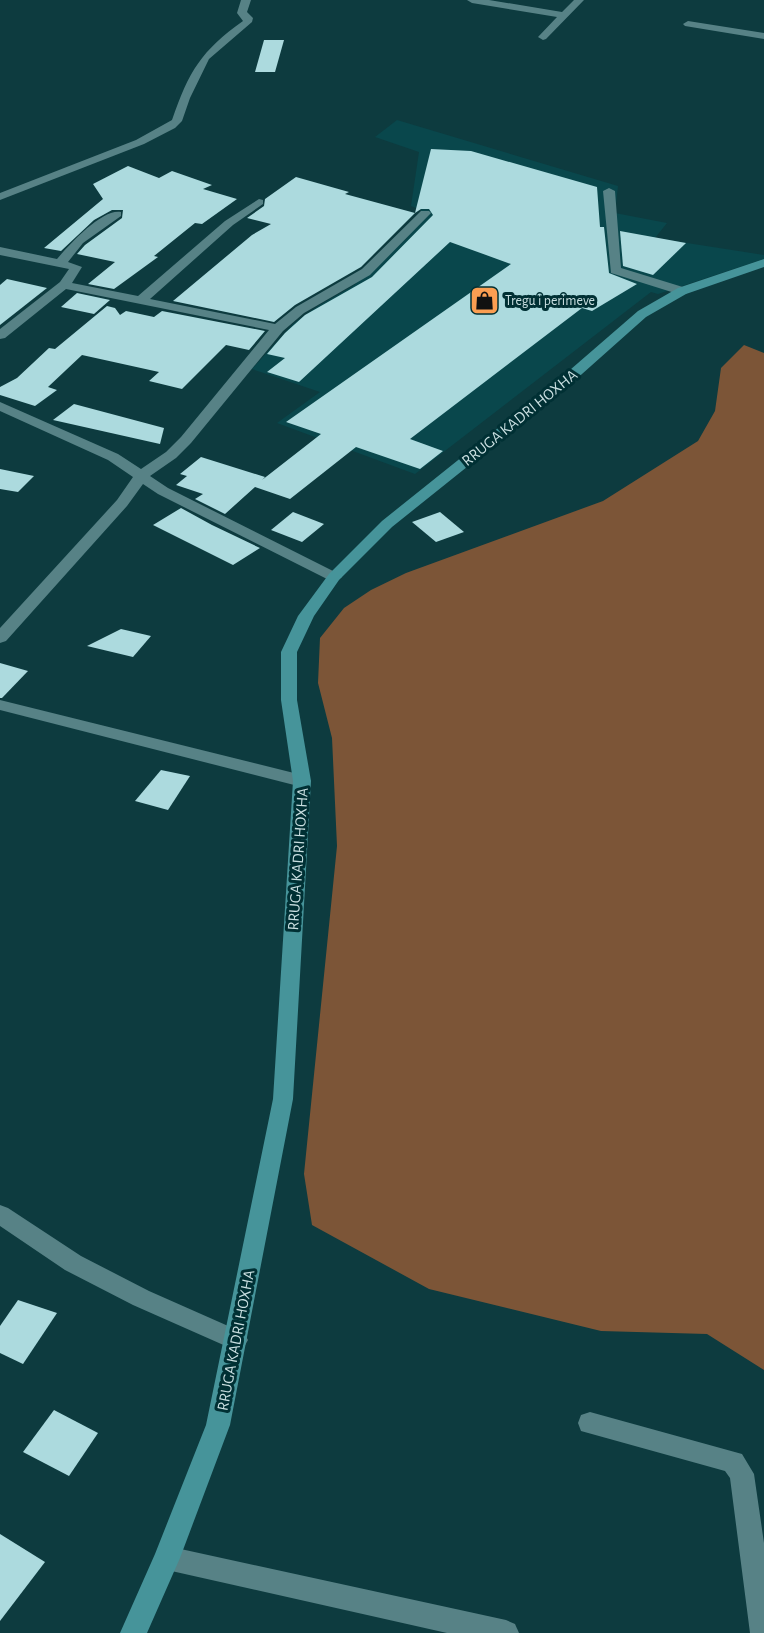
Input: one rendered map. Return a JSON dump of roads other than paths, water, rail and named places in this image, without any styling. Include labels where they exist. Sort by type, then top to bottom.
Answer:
[{"type":"main road","name":"RRUGA KADRI HOXHA","points":[[133,1633],[167,1558],[218,1425],[283,1098],[302,781],[289,700],[289,652],[306,616],[334,577],[410,504],[568,379],[642,314],[682,291],[764,263]]},
{"type":"street","points":[[0,197],[140,142],[171,126],[177,121],[184,98],[205,58],[224,39],[247,22],[248,18],[242,13],[246,0]]},
{"type":"street","points":[[472,0],[564,15]]},
{"type":"street","points":[[543,37],[579,0]]},
{"type":"street","points":[[688,24],[764,36]]},
{"type":"street","points":[[609,191],[615,270],[682,291]]},
{"type":"street","points":[[140,300],[229,223],[259,201]]},
{"type":"street","points":[[61,263],[79,240],[117,213]]},
{"type":"street","points":[[0,638],[122,503],[141,476],[171,455],[186,440],[278,328],[300,310],[366,272],[425,213]]},
{"type":"street","points":[[0,251],[76,267],[64,285],[0,335]]},
{"type":"street","points":[[64,285],[278,328]]},
{"type":"street","points":[[0,406],[113,457],[163,491],[334,577]]},
{"type":"street","points":[[0,705],[302,781]]},
{"type":"street","points":[[0,1214],[73,1263],[141,1298],[236,1340]]},
{"type":"street","points":[[590,1423],[733,1462],[742,1474],[762,1633]]},
{"type":"street","points":[[167,1558],[506,1633]]},
{"type":"place","name":"Tregu i perimeve","points":[[484,300]]}]
